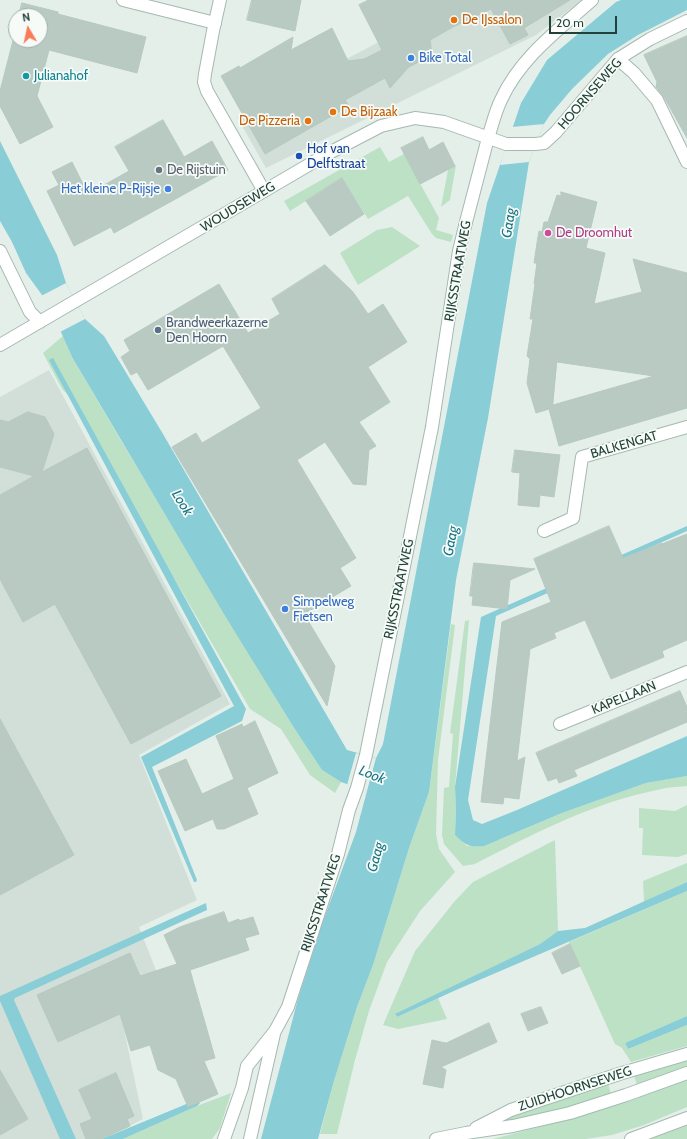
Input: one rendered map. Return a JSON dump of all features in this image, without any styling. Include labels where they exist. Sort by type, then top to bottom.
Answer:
[{"type":"street","points":[[123,0],[215,23]]},
{"type":"street","points":[[220,0],[204,82],[207,91],[264,191]]},
{"type":"street","name":"RIJKSSTRAATWEG","points":[[224,1139],[242,1088],[247,1066],[275,1031],[288,1007],[338,854],[349,810],[366,755],[432,426],[460,251],[488,138],[501,100],[518,71],[537,48],[592,0]]},
{"type":"street","name":"HOORNSEWEG","points":[[488,138],[506,144],[544,143],[556,132],[618,59],[650,39],[687,21]]},
{"type":"street","points":[[618,59],[634,73],[657,100],[687,162]]},
{"type":"street","name":"WOUDSEWEG","points":[[0,345],[329,153],[381,126],[415,118],[444,122],[488,138]]},
{"type":"street","points":[[0,251],[30,312],[40,322]]},
{"type":"street","name":"BALKENGAT","points":[[544,530],[573,518],[582,456],[687,427]]},
{"type":"street","name":"KAPELLAAN","points":[[560,724],[687,672]]},
{"type":"street","name":"RIJKSSTRAATWEG","points":[[250,1139],[275,1031]]},
{"type":"street","name":"ZUIDHOORNSEWEG","points":[[466,1133],[511,1110],[619,1074],[687,1054]]},
{"type":"street","name":"ZUIDHOORNSEWEG","points":[[436,1139],[513,1126],[570,1113],[687,1073]]},
{"type":"street","points":[[631,1139],[687,1118]]},
{"type":"shaded area","points":[[458,0],[582,0],[536,35],[266,168],[237,117]]},
{"type":"shaded area","points":[[49,370],[230,704],[139,755],[197,900],[139,927],[169,1003],[122,1020],[143,1119],[104,1139],[0,1139],[0,397]]},
{"type":"green space","points":[[380,147],[389,162],[404,154],[439,218],[436,230],[453,235],[451,242],[436,238],[432,234],[408,196],[368,219],[342,178],[290,211],[284,201]]},
{"type":"green space","points":[[456,165],[450,200],[441,207],[448,170]]},
{"type":"green space","points":[[392,227],[420,246],[358,285],[340,253],[377,230]]},
{"type":"green space","points":[[63,336],[72,357],[120,439],[296,731],[322,770],[341,782],[335,793],[310,775],[281,729],[250,709],[68,395],[62,389],[43,353]]},
{"type":"green space","points":[[469,620],[455,787],[455,835],[467,846],[501,839],[562,813],[646,783],[687,776],[687,786],[661,789],[609,803],[586,811],[541,831],[475,864],[463,866],[444,844],[442,835],[444,788],[449,787],[453,734],[450,733],[465,621]]},
{"type":"green space","points":[[451,624],[455,625],[438,760],[436,834],[439,849],[455,872],[420,911],[387,962],[369,1011],[355,1060],[337,1134],[320,1134],[334,1081],[357,1007],[373,965],[409,848],[429,792]]},
{"type":"green space","points":[[687,805],[687,854],[678,857],[642,855],[643,828],[639,828],[639,808],[675,811]]},
{"type":"green space","points":[[555,840],[558,931],[540,944],[395,1015],[397,1017],[438,998],[447,1019],[398,1029],[383,1025],[415,951],[454,902],[473,882]]},
{"type":"green space","points":[[687,863],[687,882],[644,902],[643,881]]},
{"type":"green space","points":[[687,891],[687,1016],[625,1043],[628,1049],[687,1025],[687,1046],[631,1062],[622,1048],[615,1044],[569,942]]},
{"type":"green space","points":[[687,1060],[687,1066],[637,1085],[634,1076]]},
{"type":"green space","points":[[687,1079],[687,1107],[644,1125],[612,1135],[586,1139],[493,1139],[581,1116],[627,1102]]},
{"type":"green space","points":[[608,1083],[611,1094],[570,1107],[500,1124],[499,1120]]},
{"type":"green space","points":[[231,1093],[220,1128],[212,1139],[123,1139],[197,1106]]},
{"type":"green space","points":[[687,1124],[687,1139],[651,1139]]},
{"type":"water","points":[[621,0],[687,0],[687,10],[638,35],[608,54],[572,89],[550,115],[544,124],[529,162],[488,418],[456,580],[429,792],[409,848],[373,965],[357,1007],[318,1139],[261,1139],[298,999],[322,924],[356,832],[367,791],[341,782],[322,770],[296,731],[224,614],[72,357],[42,295],[26,273],[12,242],[0,221],[0,141],[57,255],[66,283],[85,319],[104,336],[163,434],[347,750],[376,758],[383,744],[487,203],[521,103],[547,60],[616,2]]},
{"type":"water","points":[[53,358],[246,709],[242,721],[152,767],[197,880],[196,882],[194,882],[141,757],[234,706],[49,360]]},
{"type":"water","points":[[687,526],[687,531],[496,616],[468,800],[473,820],[482,824],[687,736],[687,776],[646,783],[562,813],[484,846],[471,846],[462,842],[455,835],[455,787],[481,617]]},
{"type":"water","points":[[687,882],[687,891],[456,990],[397,1017],[395,1014],[540,944],[558,931],[585,928]]},
{"type":"water","points":[[206,903],[207,910],[15,998],[14,1000],[76,1139],[60,1139],[0,1001],[0,996]]},
{"type":"water","points":[[687,1016],[687,1025],[628,1049],[625,1043]]},
{"type":"water","points":[[196,1100],[200,1103],[197,1106],[123,1139],[102,1139]]},
{"type":"pier","points":[[544,124],[529,162],[500,165],[512,127]]},
{"type":"pier","points":[[66,283],[85,319],[60,332],[41,296]]},
{"type":"pier","points":[[356,753],[376,758],[367,791],[347,785]]},
{"type":"building","points":[[252,0],[301,0],[295,31],[247,20]]},
{"type":"building","points":[[369,0],[570,0],[524,28],[528,35],[510,44],[491,9],[453,27],[430,40],[432,55],[407,68],[390,88],[385,78],[345,100],[349,106],[265,154],[221,76],[239,66],[240,68],[293,37],[291,50],[332,28],[348,61],[364,59],[382,50],[359,5]]},
{"type":"building","name":"Julianahof","points":[[22,3],[42,8],[21,8]]},
{"type":"building","name":"Julianahof","points":[[48,10],[58,12],[58,14],[146,37],[137,73],[49,50],[37,96],[53,127],[20,144],[0,106],[0,91],[11,48],[48,48]]},
{"type":"building","points":[[687,36],[687,138],[664,97],[656,87],[657,82],[644,55]]},
{"type":"building","points":[[163,120],[184,157],[212,141],[228,170],[114,233],[111,227],[74,246],[47,191],[59,185],[52,172],[72,162],[88,194],[129,171],[115,147]]},
{"type":"building","points":[[423,137],[429,150],[443,142],[455,166],[420,184],[401,148]]},
{"type":"building","points":[[342,178],[364,214],[330,236],[306,201]]},
{"type":"building","points":[[561,192],[597,202],[586,248],[605,253],[594,304],[642,292],[633,259],[687,273],[687,408],[559,446],[549,409],[536,413],[527,383],[530,359],[527,356],[533,319],[530,319],[537,263],[534,263],[539,231],[542,232],[544,222],[548,222],[557,195],[561,196]],"holes":[[[557,362],[654,376],[553,405]]]},
{"type":"building","points":[[325,265],[353,292],[368,314],[383,304],[407,342],[368,367],[390,402],[359,422],[376,446],[369,450],[366,485],[353,484],[325,442],[297,460],[356,558],[340,568],[351,586],[304,614],[335,666],[327,706],[172,447],[196,433],[202,443],[261,408],[223,346],[148,390],[137,372],[131,375],[121,357],[130,351],[124,340],[219,284],[248,333],[280,314],[272,299]]},
{"type":"building","points":[[28,412],[45,417],[54,434],[42,472],[87,448],[221,696],[131,744],[55,604],[23,622],[0,579],[0,495],[34,476],[0,467],[0,420],[8,422]]},
{"type":"building","points":[[515,450],[560,455],[554,497],[540,495],[539,507],[518,505],[520,473],[512,472]]},
{"type":"building","points":[[609,526],[623,558],[687,534],[687,640],[662,651],[664,657],[611,679],[585,620],[554,633],[556,638],[530,649],[517,761],[525,757],[519,799],[504,797],[503,804],[481,802],[502,622],[551,602],[534,559]]},
{"type":"building","points":[[474,563],[535,569],[510,580],[507,609],[472,605],[473,596],[470,596]]},
{"type":"building","points":[[680,691],[687,707],[687,722],[574,770],[577,776],[559,783],[557,778],[548,781],[536,753]]},
{"type":"building","points":[[0,719],[74,855],[0,895]]},
{"type":"building","points":[[255,721],[278,773],[247,788],[258,814],[224,829],[217,829],[213,819],[185,831],[158,771],[186,759],[202,794],[234,779],[216,736],[242,724],[243,727]]},
{"type":"building","points":[[224,912],[228,923],[239,919],[239,921],[253,917],[259,934],[245,938],[249,950],[190,970],[215,1058],[204,1061],[218,1094],[188,1107],[176,1079],[158,1070],[150,1045],[131,1051],[120,1014],[58,1042],[37,995],[130,953],[140,976],[177,964],[164,935],[180,927]]},
{"type":"building","points":[[570,944],[580,966],[562,974],[552,953]]},
{"type":"building","points":[[541,1007],[548,1023],[528,1031],[521,1014]]},
{"type":"building","points":[[489,1023],[497,1042],[441,1067],[446,1070],[443,1088],[423,1084],[432,1040],[446,1043]]},
{"type":"building","points":[[0,1070],[28,1119],[0,1135]]},
{"type":"building","points":[[116,1073],[134,1116],[127,1119],[130,1126],[101,1139],[86,1139],[80,1124],[92,1119],[79,1090]]},
{"type":"place","name":"De IJssalon","points":[[454,20]]},
{"type":"place","name":"Bike Total","points":[[411,58]]},
{"type":"place","name":"Julianahof","points":[[26,76]]},
{"type":"place","name":"De Bijzaak","points":[[333,112]]},
{"type":"place","name":"De Pizzeria","points":[[308,121]]},
{"type":"place","name":"Hof van Delftstraat","points":[[299,156]]},
{"type":"place","name":"De Rijstuin","points":[[159,170]]},
{"type":"place","name":"Het kleine P-Rijsje","points":[[168,189]]},
{"type":"place","name":"De Droomhut","points":[[548,233]]},
{"type":"place","name":"Brandweerkazerne Den Hoorn","points":[[158,330]]},
{"type":"place","name":"Simpelweg Fietsen","points":[[285,609]]},
{"type":"water label","name":"Gaag","points":[[509,223]]},
{"type":"water label","name":"Look","points":[[182,503]]},
{"type":"water label","name":"Gaag","points":[[451,541]]},
{"type":"water label","name":"Look","points":[[372,775]]},
{"type":"water label","name":"Gaag","points":[[376,857]]}]
